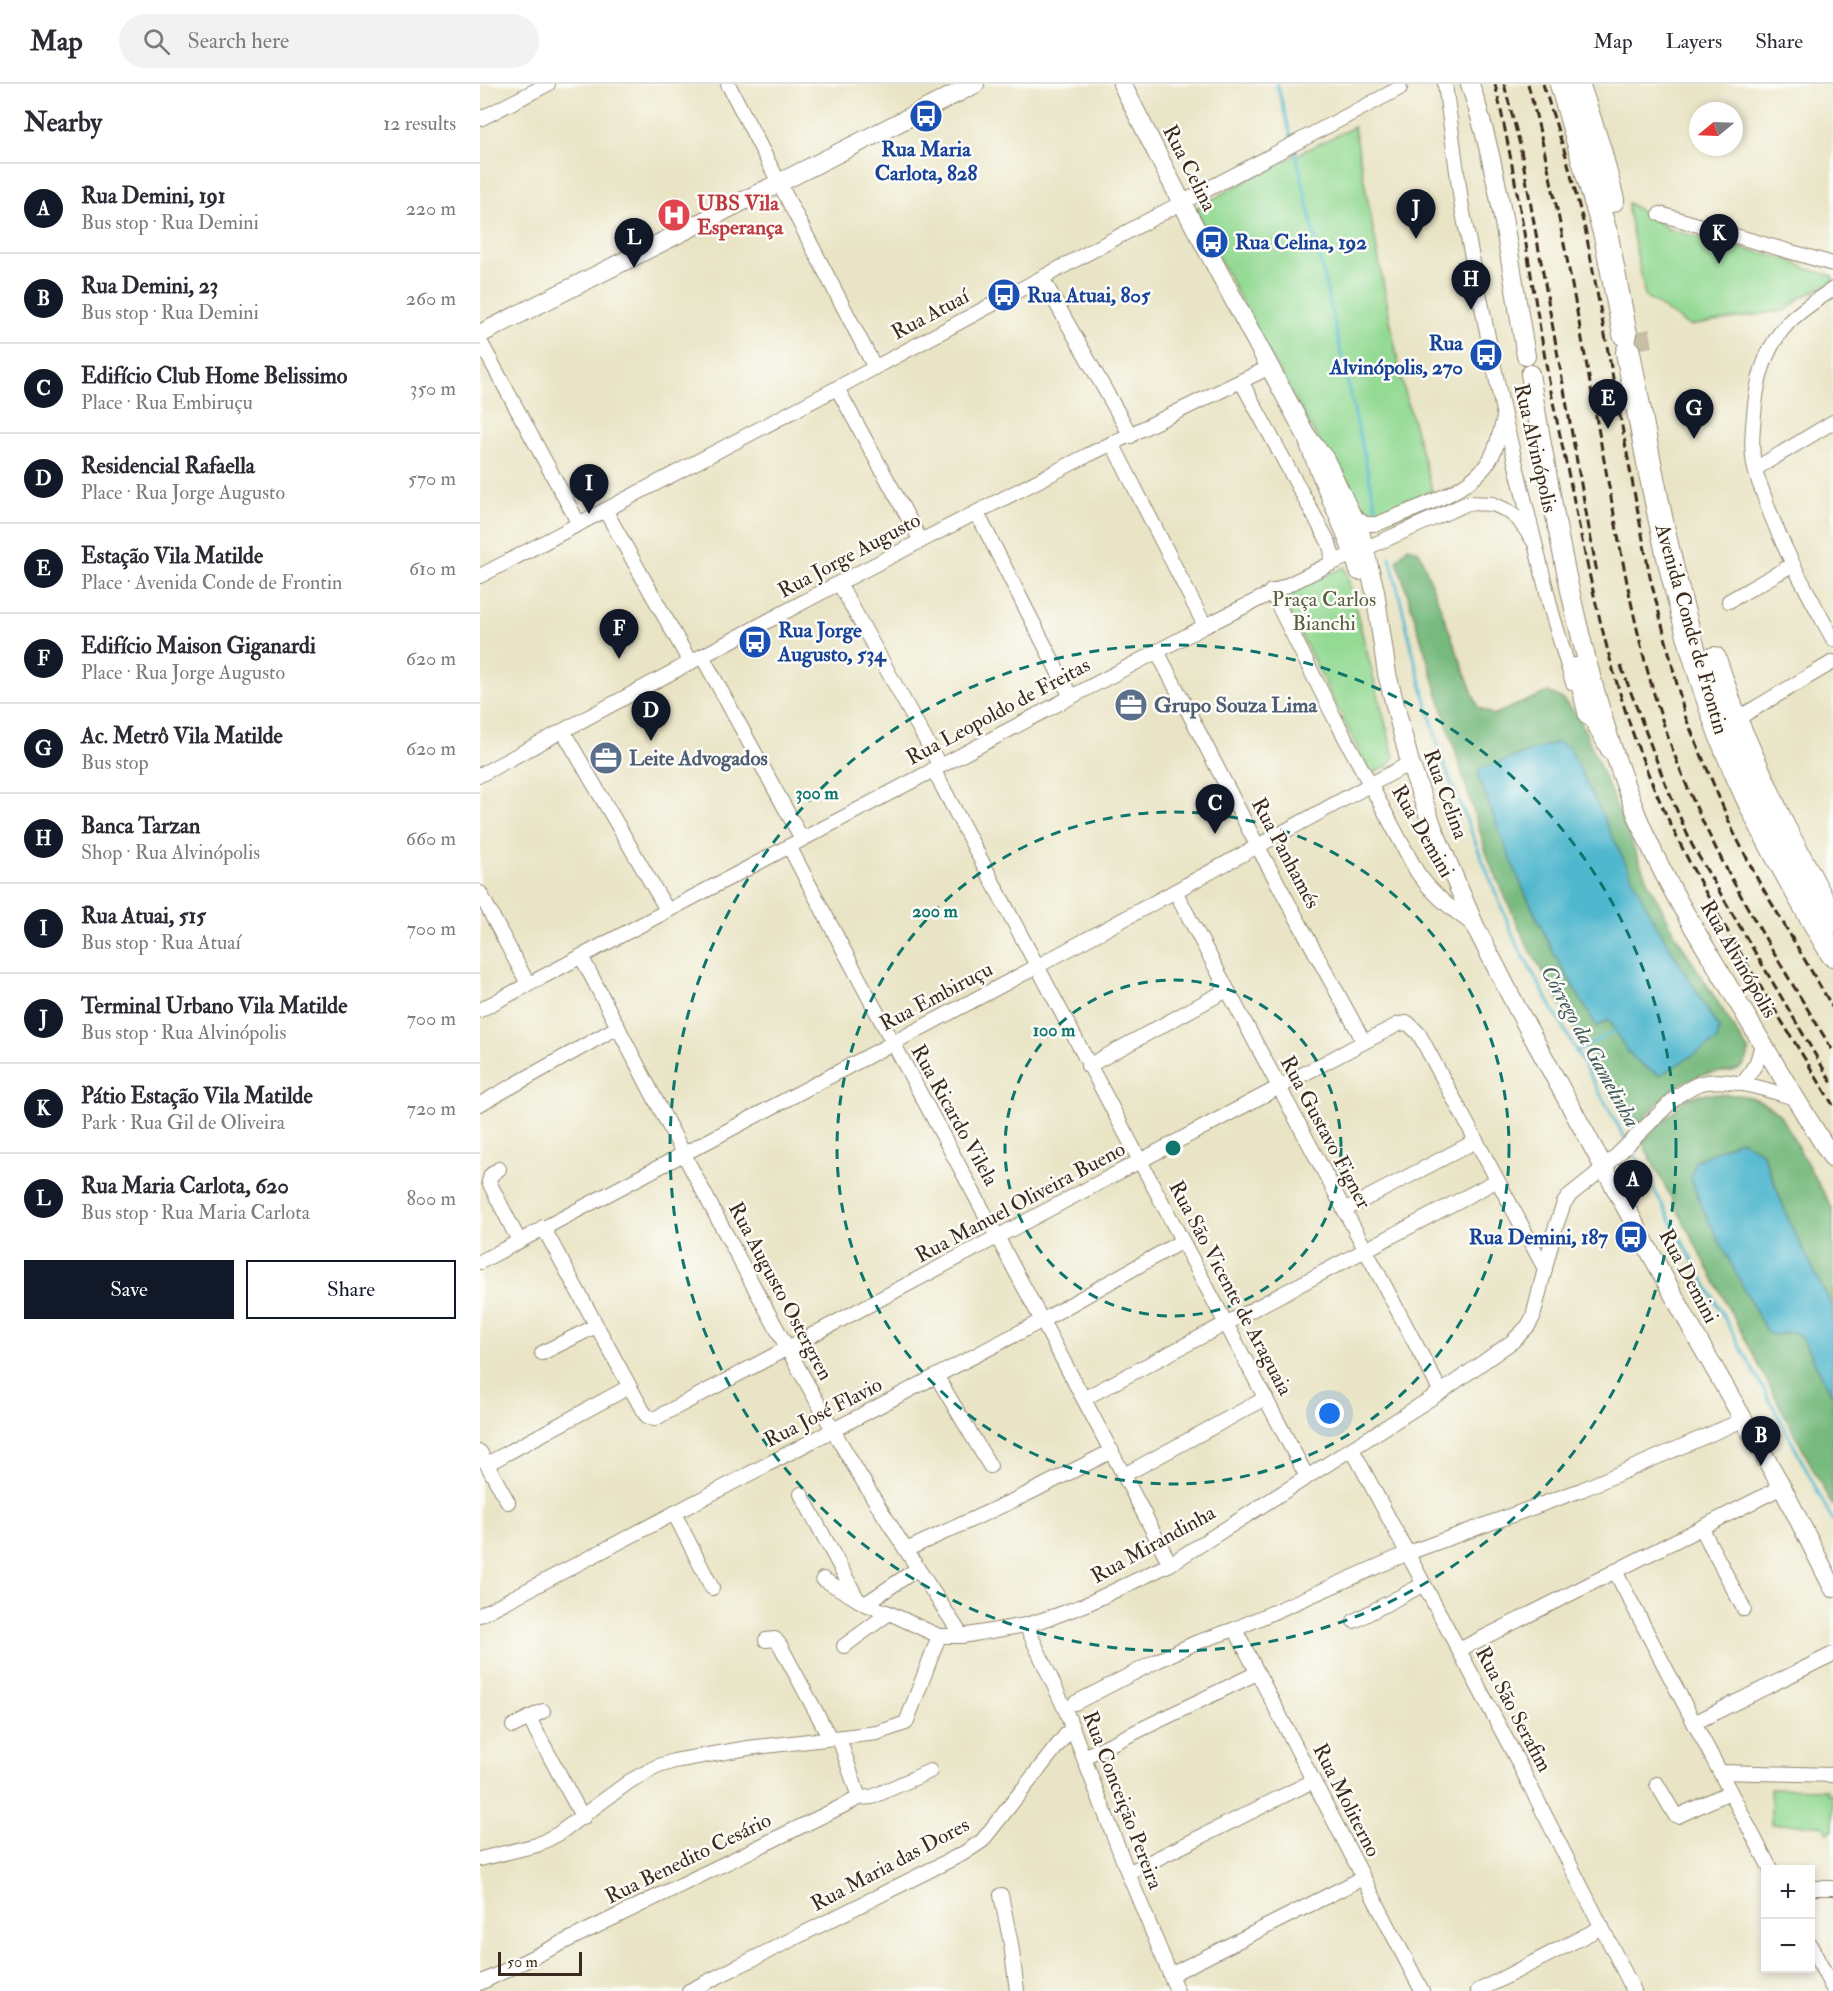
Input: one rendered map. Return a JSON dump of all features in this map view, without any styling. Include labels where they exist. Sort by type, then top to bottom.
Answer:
[{"type":"highway","name":"Avenida Conde de Frontin","points":[[1562,84],[1606,236],[1659,446],[1685,567],[1700,620],[1735,720],[1783,827],[1833,921]]},
{"type":"highway","name":"Avenida Conde de Frontin","points":[[1583,90],[1618,223],[1633,341],[1662,527],[1692,643],[1723,740],[1758,819],[1798,895],[1833,954]]},
{"type":"street","points":[[480,119],[548,84]]},
{"type":"street","points":[[728,84],[875,368]]},
{"type":"street","points":[[480,334],[975,84]]},
{"type":"street","name":"Rua Celina","points":[[1122,84],[1182,203],[1306,435],[1325,459],[1353,515],[1360,552]]},
{"type":"street","name":"Rua Alvinópolis","points":[[1445,84],[1462,208],[1504,416],[1564,656],[1588,716],[1622,773]]},
{"type":"street","name":"Rua Alvinópolis","points":[[1470,84],[1491,154],[1503,208],[1526,356]]},
{"type":"street","name":"Rua Atuaí","points":[[480,576],[1400,88]]},
{"type":"street","points":[[1660,214],[1833,264]]},
{"type":"street","points":[[1042,278],[1131,436]]},
{"type":"street","points":[[1833,289],[1810,304],[1789,322],[1774,343],[1763,365],[1756,389],[1753,443],[1755,469],[1772,519],[1792,565],[1833,639]]},
{"type":"street","points":[[480,341],[579,524]]},
{"type":"street","points":[[1270,367],[1241,381],[1329,543],[1332,554],[1330,564]]},
{"type":"street","name":"Rua Alvinópolis","points":[[1530,374],[1559,542],[1580,638],[1606,726],[1636,813],[1674,893],[1833,1160]]},
{"type":"street","name":"Rua Jorge Augusto","points":[[480,774],[839,583],[1241,381]]},
{"type":"street","points":[[837,388],[921,541]]},
{"type":"street","points":[[1353,515],[1365,524],[1377,524],[1442,496],[1473,479],[1484,468],[1495,449],[1504,416]]},
{"type":"street","points":[[1755,469],[1833,422]]},
{"type":"street","points":[[1539,432],[1542,502],[1567,628],[1588,716]]},
{"type":"street","name":"Rua Celina","points":[[1306,435],[1316,467],[1360,552],[1375,591],[1387,674],[1410,763],[1433,828],[1475,926]]},
{"type":"street","points":[[1112,444],[1205,626]]},
{"type":"street","name":"Rua Leopoldo de Freitas","points":[[480,1010],[1157,651],[1272,591],[1330,564],[1468,503],[1493,504],[1508,511],[1518,519],[1535,543]]},
{"type":"street","points":[[605,510],[802,838]]},
{"type":"street","points":[[977,513],[1071,697]]},
{"type":"street","points":[[1729,601],[1792,565]]},
{"type":"street","name":"Rua São Vicente de Araguaia","points":[[839,583],[937,768],[1036,967],[1307,1477]]},
{"type":"street","name":"Rua Demini","points":[[1272,591],[1417,872],[1441,902],[1475,926],[1517,1008],[1782,1487],[1833,1588]]},
{"type":"street","name":"Rua Panhamés","points":[[1157,651],[1258,847],[1364,1042]]},
{"type":"street","points":[[1735,720],[1833,662]]},
{"type":"street","points":[[563,730],[667,910]]},
{"type":"street","name":"Rua Embiruçu","points":[[480,1262],[683,1152],[1036,967],[1410,763]]},
{"type":"street","name":"Rua Ricardo Vilela","points":[[789,846],[892,1043],[1085,1398],[1170,1564]]},
{"type":"street","name":"Rua Gustavo Figner","points":[[1175,891],[1441,1392]]},
{"type":"street","points":[[480,893],[528,984]]},
{"type":"street","name":"Rua Augusto Ostergren","points":[[580,956],[832,1430],[917,1569],[962,1636]]},
{"type":"street","points":[[1088,1066],[1227,990]]},
{"type":"street","name":"Rua Manuel Oliveira Bueno","points":[[629,1388],[643,1411],[651,1419],[658,1418],[1400,1024],[1408,1023],[1419,1034],[1476,1141]]},
{"type":"street","points":[[480,1104],[618,1027]]},
{"type":"street","points":[[1743,1084],[1757,1062],[1762,1044]]},
{"type":"street","name":"Rua Mirandinha","points":[[939,1636],[962,1636],[1026,1625],[1086,1604],[1170,1564],[1441,1392],[1513,1341],[1528,1326],[1533,1317],[1554,1232],[1564,1203],[1570,1194],[1605,1167],[1676,1098],[1696,1085],[1709,1082],[1743,1084],[1795,1098]]},
{"type":"street","points":[[1344,1210],[1476,1141],[1545,1269]]},
{"type":"street","points":[[499,1169],[491,1175],[489,1182],[519,1241]]},
{"type":"street","points":[[1085,1398],[1496,1181]]},
{"type":"street","points":[[487,1464],[629,1388],[543,1227]]},
{"type":"street","name":"Rua José Flavio","points":[[480,1615],[937,1377],[1182,1241]]},
{"type":"street","points":[[542,1353],[596,1326]]},
{"type":"street","points":[[937,1377],[990,1466]]},
{"type":"street","points":[[1124,1475],[1266,1398]]},
{"type":"street","points":[[1075,1703],[1195,1643],[1235,1629],[1408,1553],[1581,1490],[1743,1420]]},
{"type":"street","name":"Rua São Serafim","points":[[1352,1449],[1514,1752],[1634,1991]]},
{"type":"street","points":[[906,1550],[1027,1494],[1112,1451]]},
{"type":"street","points":[[480,1452],[508,1502]]},
{"type":"street","points":[[1459,1650],[1782,1487]]},
{"type":"street","points":[[801,1494],[861,1602]]},
{"type":"street","points":[[674,1513],[712,1588]]},
{"type":"street","points":[[1702,1529],[1744,1610]]},
{"type":"street","points":[[861,1602],[917,1569]]},
{"type":"street","points":[[1614,1571],[1769,1865]]},
{"type":"street","points":[[480,1859],[537,1845],[583,1818],[630,1781],[656,1767],[674,1761],[877,1733],[906,1723],[939,1636],[861,1602],[823,1579]]},
{"type":"street","points":[[1354,1621],[1424,1584]]},
{"type":"street","points":[[844,1646],[889,1613]]},
{"type":"street","name":"Rua Conceição Pereira","points":[[1026,1625],[1072,1726],[1128,1873],[1177,1991]]},
{"type":"street","name":"Rua Moliterno","points":[[1235,1629],[1422,1991]]},
{"type":"street","points":[[766,1640],[775,1639],[780,1645],[835,1738],[859,1798]]},
{"type":"street","points":[[1694,1723],[1833,1654]]},
{"type":"street","points":[[1084,1757],[1257,1673]]},
{"type":"street","points":[[513,1726],[543,1711]]},
{"type":"street","points":[[529,1718],[583,1818]]},
{"type":"street","name":"Rua Maria das Dores","points":[[689,1991],[964,1853],[982,1841],[1072,1726]]},
{"type":"street","name":"Rua Benedito Cesário","points":[[480,1983],[859,1798],[873,1797],[930,1771]]},
{"type":"street","points":[[1720,1772],[1833,1775]]},
{"type":"street","points":[[1128,1873],[1313,1781]]},
{"type":"street","points":[[1657,1784],[1675,1815],[1678,1816],[1730,1792]]},
{"type":"street","points":[[1170,1975],[1363,1878]]},
{"type":"street","points":[[1815,1888],[1833,1888]]},
{"type":"street","points":[[1001,1895],[1011,1944],[1017,1991]]},
{"type":"street","points":[[1478,1991],[1602,1927]]},
{"type":"street","points":[[1815,1955],[1833,1989]]},
{"type":"green space","points":[[1354,127],[1401,378],[1432,490],[1393,511],[1362,518],[1267,349],[1206,234],[1196,208],[1279,163]]},
{"type":"green space","points":[[1628,203],[1670,230],[1789,260],[1808,269],[1833,276],[1833,282],[1800,298],[1786,310],[1689,326],[1645,296]]},
{"type":"green space","points":[[1408,547],[1419,551],[1478,707],[1493,715],[1548,692],[1561,698],[1579,717],[1648,882],[1678,939],[1749,1052],[1743,1066],[1738,1069],[1702,1075],[1679,1085],[1661,1099],[1636,1127],[1626,1120],[1524,939],[1488,858],[1397,560]],"holes":[[[1519,880],[1651,916],[1719,1029],[1615,1031],[1608,1019],[1597,1026],[1554,954]]]},
{"type":"green space","name":"Praça Carlos Bianchi","points":[[1345,567],[1394,757],[1390,765],[1375,772],[1369,771],[1281,595]]},
{"type":"green space","points":[[1700,1094],[1733,1094],[1752,1098],[1761,1101],[1780,1115],[1833,1210],[1833,1308],[1792,1228],[1762,1152],[1773,1335],[1795,1332],[1803,1340],[1833,1397],[1833,1507],[1643,1141],[1686,1099]]},
{"type":"green space","points":[[1771,1788],[1827,1789],[1827,1794],[1833,1794],[1833,1830],[1828,1832],[1824,1826],[1819,1825],[1771,1824]]},
{"type":"water","points":[[1557,742],[1569,747],[1651,916],[1719,1029],[1717,1041],[1660,1075],[1641,1064],[1628,1052],[1609,1019],[1597,1027],[1554,954],[1519,880],[1478,777],[1480,769]]},
{"type":"water","points":[[1740,1140],[1762,1152],[1792,1228],[1833,1308],[1833,1397],[1803,1340],[1795,1332],[1773,1335],[1767,1333],[1701,1206],[1691,1179],[1695,1161]]},
{"type":"waterway","name":"Córrego da Gamelinha","points":[[1277,84],[1292,140]]},
{"type":"waterway","name":"Córrego da Gamelinha","points":[[1295,149],[1376,508]]},
{"type":"waterway","name":"Córrego da Gamelinha","points":[[1390,557],[1416,665],[1443,762],[1516,943],[1626,1140]]},
{"type":"waterway","points":[[1576,1052],[1615,1031]]},
{"type":"waterway","name":"Córrego da Gamelinha","points":[[1631,1148],[1779,1417],[1833,1521]]},
{"type":"tunnel","points":[[1638,331],[1641,349]]},
{"type":"railway","points":[[1495,84],[1516,186],[1551,390],[1583,547],[1604,636],[1630,725],[1649,775],[1695,873],[1748,967],[1833,1105]]},
{"type":"railway","points":[[1504,84],[1520,145],[1597,573]]},
{"type":"railway","points":[[1528,84],[1562,236],[1628,585],[1641,647],[1658,707],[1684,779],[1721,859],[1764,937],[1833,1051]]},
{"type":"railway","points":[[1543,84],[1566,156],[1586,233],[1650,577],[1685,716],[1733,831],[1758,880],[1833,1008]]},
{"type":"railway","points":[[1621,666],[1665,783],[1692,845],[1833,1085]]},
{"type":"place","name":"Rua Maria Carlota, 828","points":[[926,116]]},
{"type":"place","name":"UBS Vila Esperança","points":[[674,215]]},
{"type":"place","name":"Terminal Urbano Vila Matilde","points":[[1416,239]]},
{"type":"place","name":"Rua Celina, 192","points":[[1212,242]]},
{"type":"place","name":"Pátio Estação Vila Matilde","points":[[1719,264]]},
{"type":"place","name":"Rua Maria Carlota, 620","points":[[634,268]]},
{"type":"place","name":"Rua Atuai, 805","points":[[1004,295]]},
{"type":"place","name":"Banca Tarzan","points":[[1471,310]]},
{"type":"place","name":"Rua Alvinópolis, 270","points":[[1486,355]]},
{"type":"place","name":"Estação Vila Matilde","points":[[1608,429]]},
{"type":"place","name":"Ac. Metrô Vila Matilde","points":[[1694,439]]},
{"type":"place","name":"Rua Atuai, 515","points":[[589,514]]},
{"type":"place","name":"Rua Jorge Augusto, 534","points":[[755,642]]},
{"type":"place","name":"Edifício Maison Giganardi","points":[[619,659]]},
{"type":"place","name":"Grupo Souza Lima","points":[[1131,705]]},
{"type":"place","name":"Residencial Rafaella","points":[[651,741]]},
{"type":"place","name":"Leite Advogados","points":[[606,758]]},
{"type":"place","name":"Edifício Club Home Belissimo","points":[[1215,834]]},
{"type":"place","name":"Rua Demini, 191","points":[[1633,1210]]},
{"type":"place","name":"Rua Demini, 187","points":[[1631,1237]]},
{"type":"place","name":"Rua Demini, 23","points":[[1761,1466]]}]
